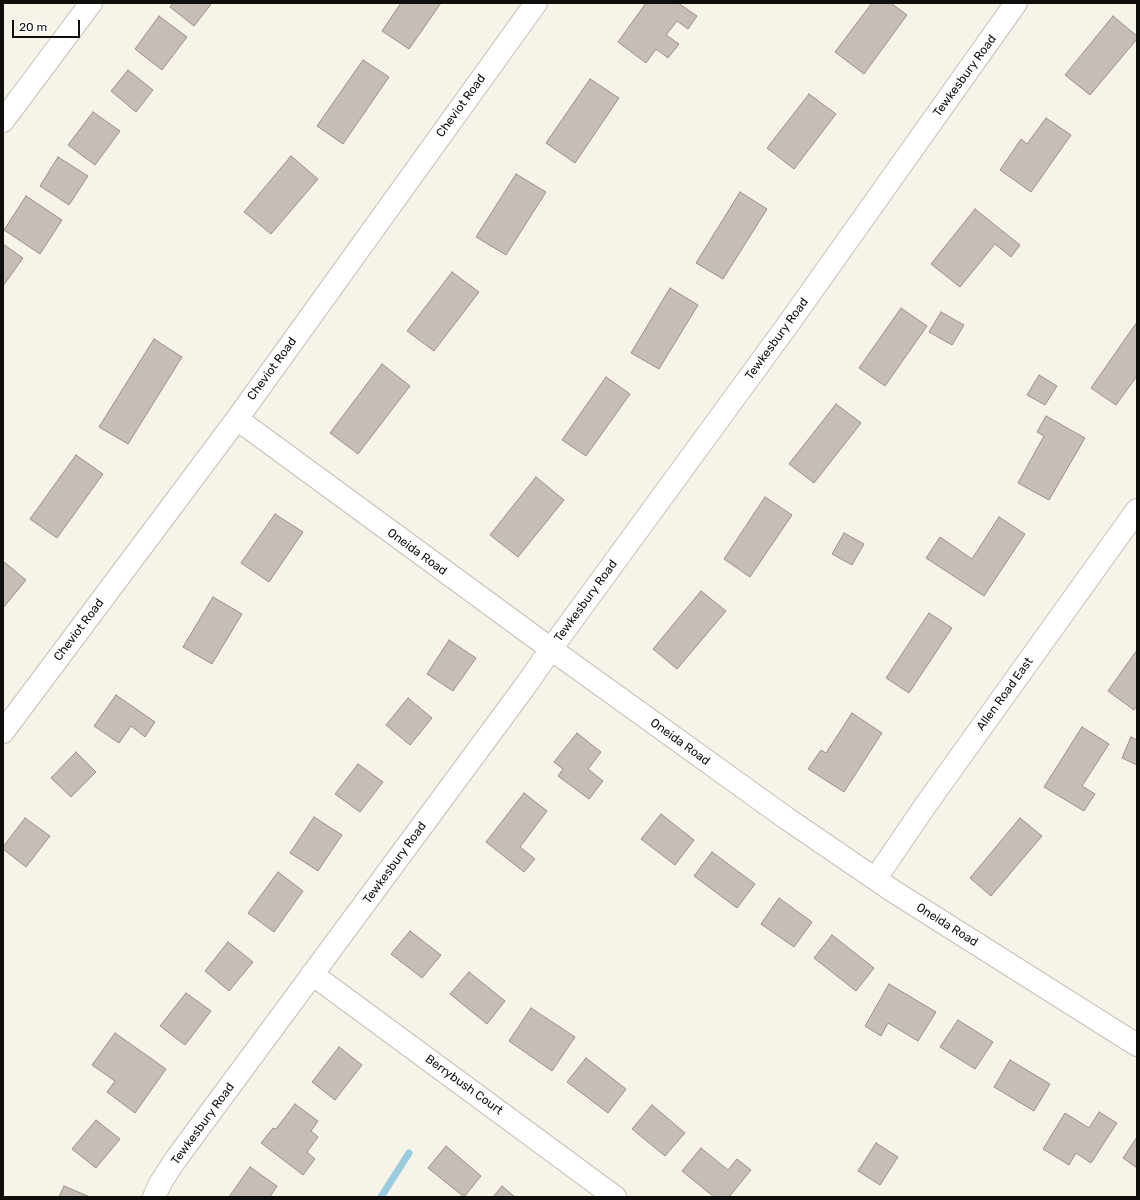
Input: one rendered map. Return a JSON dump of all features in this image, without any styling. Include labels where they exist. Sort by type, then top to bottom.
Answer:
[{"type":"street","points":[[3,121],[91,3]]},
{"type":"street","name":"Cheviot Road","points":[[3,732],[236,418],[536,3]]},
{"type":"street","name":"Tewkesbury Road","points":[[154,1197],[161,1182],[176,1159],[526,685],[550,649],[789,323],[1016,3]]},
{"type":"street","name":"Oneida Road","points":[[236,418],[550,649],[786,818],[913,903],[1137,1045]]},
{"type":"street","name":"Allen Road East","points":[[876,878],[924,806],[1137,510]]},
{"type":"street","name":"Berrybush Court","points":[[312,974],[615,1197]]},
{"type":"building","points":[[173,3],[212,3],[194,26],[170,7]]},
{"type":"building","points":[[401,3],[441,3],[409,49],[382,31]]},
{"type":"building","points":[[646,3],[678,3],[697,16],[688,29],[677,21],[666,35],[679,44],[668,58],[656,49],[646,63],[618,42]]},
{"type":"building","points":[[872,3],[891,3],[907,15],[864,74],[835,52]]},
{"type":"building","points":[[159,16],[187,37],[162,70],[135,49]]},
{"type":"building","points":[[1113,16],[1137,36],[1137,39],[1090,95],[1065,75]]},
{"type":"building","points":[[363,60],[389,77],[343,144],[317,126]]},
{"type":"building","points":[[128,70],[153,90],[136,112],[111,91]]},
{"type":"building","points":[[590,79],[619,98],[575,163],[546,143]]},
{"type":"building","points":[[809,94],[836,114],[794,169],[767,148]]},
{"type":"building","points":[[93,112],[120,131],[95,165],[68,145]]},
{"type":"building","points":[[1046,118],[1071,135],[1031,192],[1000,170],[1021,139],[1027,144]]},
{"type":"building","points":[[291,156],[318,179],[271,234],[244,212]]},
{"type":"building","points":[[58,157],[88,176],[69,205],[40,186]]},
{"type":"building","points":[[516,174],[546,192],[506,255],[476,237]]},
{"type":"building","points":[[740,192],[767,209],[723,279],[696,263]]},
{"type":"building","points":[[26,196],[62,220],[40,254],[4,230]]},
{"type":"building","points":[[975,209],[1020,245],[1011,257],[995,244],[960,287],[931,264]]},
{"type":"building","points":[[3,244],[23,258],[3,286]]},
{"type":"building","points":[[452,272],[479,292],[434,351],[407,331]]},
{"type":"building","points":[[670,288],[698,305],[659,369],[631,353]]},
{"type":"building","points":[[901,308],[927,326],[885,386],[859,368]]},
{"type":"building","points":[[941,312],[964,325],[952,345],[929,332]]},
{"type":"building","points":[[1137,322],[1137,376],[1116,405],[1091,388]]},
{"type":"building","points":[[154,339],[182,357],[128,444],[99,427]]},
{"type":"building","points":[[382,364],[410,386],[358,454],[330,433]]},
{"type":"building","points":[[1039,375],[1057,386],[1045,405],[1027,395]]},
{"type":"building","points":[[606,377],[630,394],[586,456],[562,440]]},
{"type":"building","points":[[836,404],[861,423],[814,483],[789,464]]},
{"type":"building","points":[[1046,416],[1085,438],[1049,500],[1018,483],[1044,436],[1037,432]]},
{"type":"building","points":[[76,455],[103,474],[57,538],[30,519]]},
{"type":"building","points":[[536,477],[564,500],[518,557],[490,535]]},
{"type":"building","points":[[765,497],[792,515],[750,577],[724,559]]},
{"type":"building","points":[[275,514],[303,532],[269,582],[241,563]]},
{"type":"building","points":[[999,517],[1025,534],[984,596],[926,558],[940,537],[972,559]]},
{"type":"building","points":[[844,533],[864,544],[852,565],[832,554]]},
{"type":"building","points":[[3,561],[26,580],[3,608]]},
{"type":"building","points":[[701,591],[726,611],[677,669],[653,649]]},
{"type":"building","points":[[213,597],[242,614],[212,664],[183,647]]},
{"type":"building","points":[[929,613],[952,628],[909,693],[886,678]]},
{"type":"building","points":[[449,640],[476,658],[453,691],[427,674]]},
{"type":"building","points":[[1137,650],[1137,706],[1134,710],[1108,691]]},
{"type":"building","points":[[116,695],[155,722],[145,737],[131,726],[119,743],[94,726]]},
{"type":"building","points":[[408,698],[432,718],[410,745],[386,725]]},
{"type":"building","points":[[852,713],[882,733],[844,792],[808,769],[821,750],[826,753]]},
{"type":"building","points":[[1082,727],[1109,744],[1082,786],[1095,794],[1084,811],[1044,787]]},
{"type":"building","points":[[577,733],[601,752],[588,769],[603,781],[589,799],[558,776],[563,769],[554,762]]},
{"type":"building","points":[[1131,737],[1137,740],[1137,765],[1122,758]]},
{"type":"building","points":[[76,752],[96,772],[71,797],[51,778]]},
{"type":"building","points":[[358,764],[383,782],[360,812],[335,794]]},
{"type":"building","points":[[524,793],[547,811],[520,847],[535,859],[524,872],[486,842]]},
{"type":"building","points":[[661,814],[694,840],[675,865],[641,839]]},
{"type":"building","points":[[314,817],[342,835],[318,871],[290,853]]},
{"type":"building","points":[[25,818],[50,836],[26,867],[3,849]]},
{"type":"building","points":[[1020,818],[1042,836],[991,896],[970,878]]},
{"type":"building","points":[[712,852],[755,884],[737,908],[694,876]]},
{"type":"building","points":[[278,872],[303,891],[274,932],[248,913]]},
{"type":"building","points":[[779,898],[812,922],[794,947],[761,924]]},
{"type":"building","points":[[410,931],[441,955],[422,978],[391,954]]},
{"type":"building","points":[[832,935],[874,968],[856,991],[814,958]]},
{"type":"building","points":[[228,942],[253,962],[229,991],[205,971]]},
{"type":"building","points":[[469,972],[505,1001],[487,1024],[450,994]]},
{"type":"building","points":[[889,984],[936,1012],[918,1041],[888,1023],[881,1036],[865,1026]]},
{"type":"building","points":[[186,993],[211,1011],[185,1045],[160,1026]]},
{"type":"building","points":[[531,1008],[575,1037],[552,1071],[509,1041]]},
{"type":"building","points":[[958,1020],[993,1042],[975,1069],[940,1047]]},
{"type":"building","points":[[115,1033],[166,1069],[135,1113],[107,1092],[115,1081],[92,1065]]},
{"type":"building","points":[[339,1047],[362,1065],[335,1100],[312,1082]]},
{"type":"building","points":[[586,1058],[626,1089],[608,1113],[567,1082]]},
{"type":"building","points":[[1010,1060],[1050,1084],[1034,1111],[994,1087]]},
{"type":"building","points":[[295,1104],[318,1121],[311,1131],[318,1137],[307,1152],[315,1159],[303,1175],[261,1143],[273,1128],[276,1129]]},
{"type":"building","points":[[652,1105],[685,1133],[665,1156],[632,1129]]},
{"type":"building","points":[[1099,1112],[1117,1123],[1091,1163],[1076,1153],[1069,1165],[1043,1149],[1065,1113],[1089,1128]]},
{"type":"building","points":[[96,1120],[120,1139],[96,1168],[72,1149]]},
{"type":"building","points":[[1137,1137],[1137,1168],[1123,1158]]},
{"type":"building","points":[[876,1143],[898,1157],[880,1185],[858,1171]]},
{"type":"building","points":[[446,1146],[481,1176],[464,1197],[428,1168]]},
{"type":"building","points":[[701,1148],[728,1170],[737,1159],[751,1170],[729,1197],[714,1197],[682,1171]]},
{"type":"building","points":[[250,1167],[277,1186],[270,1197],[229,1197]]},
{"type":"building","points":[[64,1186],[90,1197],[59,1197]]},
{"type":"building","points":[[502,1186],[515,1197],[493,1197]]},
{"type":"waterway","points":[[381,1197],[409,1153]]}]
